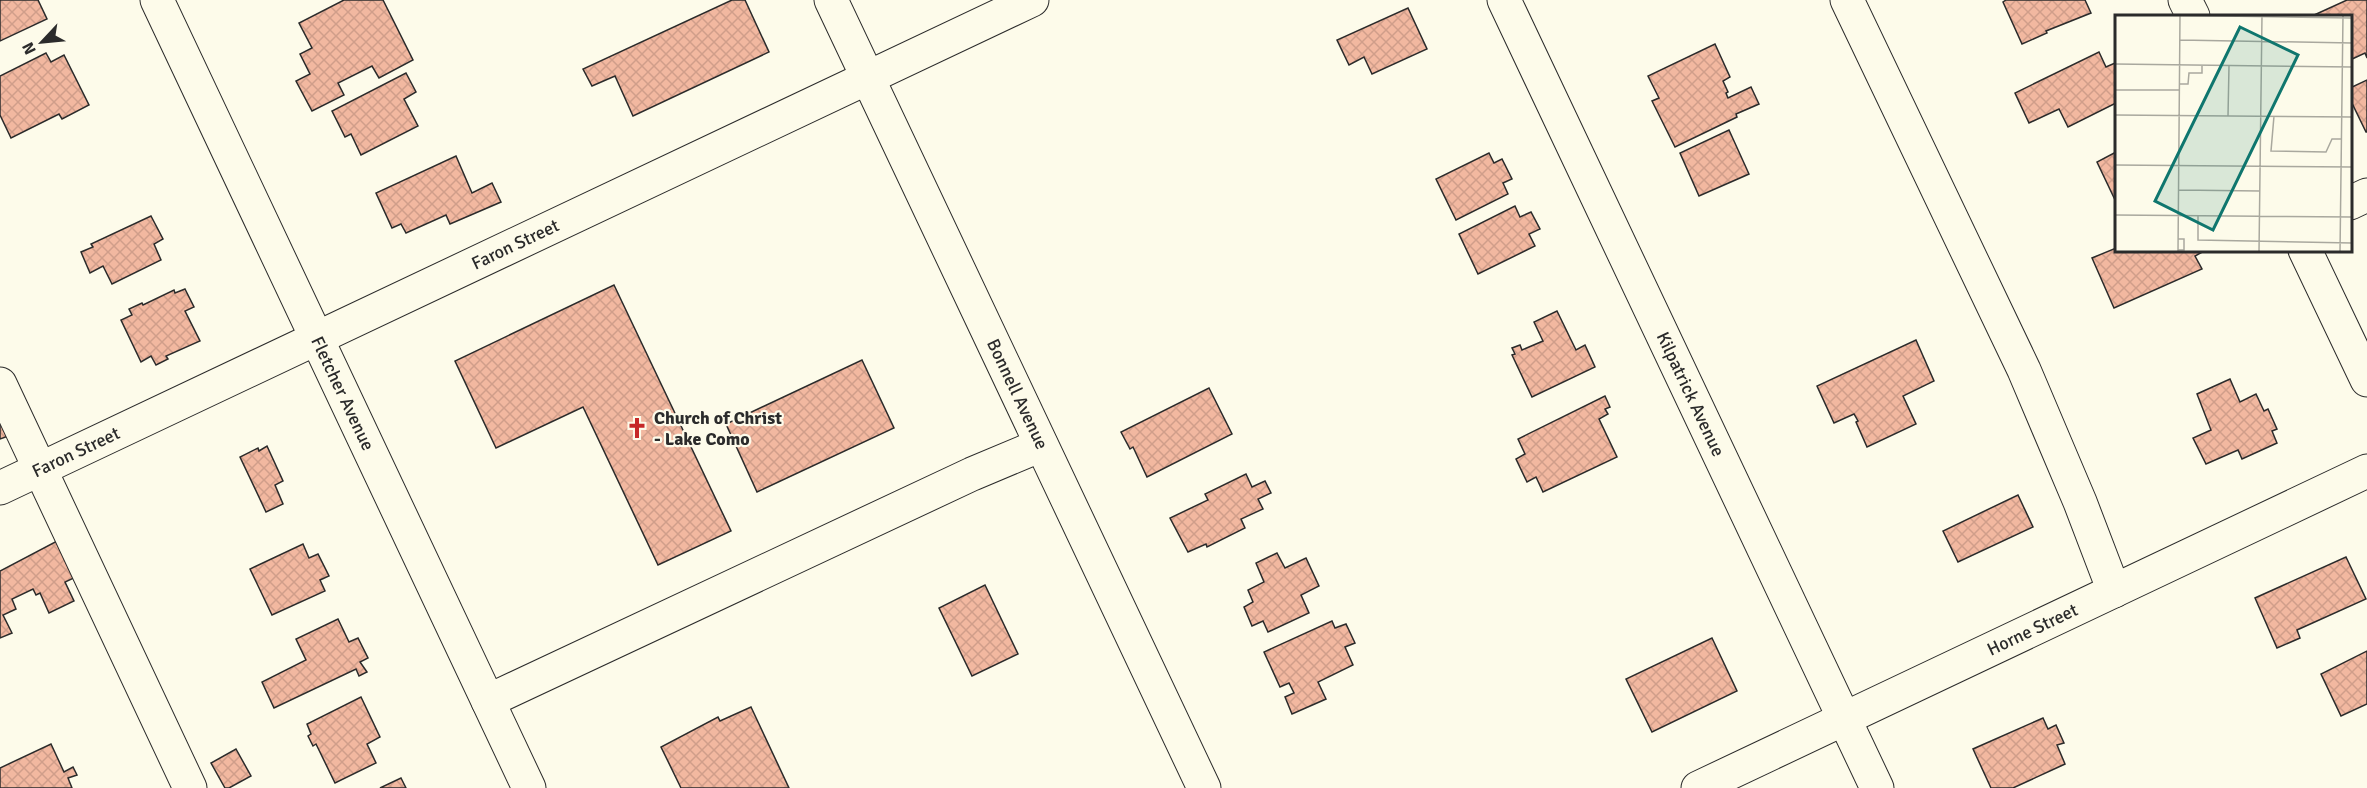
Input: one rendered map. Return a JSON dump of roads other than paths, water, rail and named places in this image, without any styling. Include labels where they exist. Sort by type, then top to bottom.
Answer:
[{"type":"street","name":"Fletcher Avenue","points":[[157,0],[529,788]]},
{"type":"street","name":"Bonnell Avenue","points":[[831,0],[1204,788]]},
{"type":"street","name":"Faron Street","points":[[0,488],[1032,0]]},
{"type":"street","name":"Kilpatrick Avenue","points":[[1504,0],[1877,788]]},
{"type":"street","points":[[1847,0],[2024,370],[2080,502],[2114,591]]},
{"type":"street","points":[[2185,0],[2192,15]]},
{"type":"street","points":[[2352,202],[2367,195]]},
{"type":"street","points":[[2306,252],[2367,380]]},
{"type":"street","points":[[0,384],[190,788]]},
{"type":"street","points":[[488,701],[972,474],[1041,445]]},
{"type":"street","name":"Horne Street","points":[[1698,788],[2367,471]]},
{"type":"place","name":"Church of Christ - Lake Como","points":[[637,428]]}]
